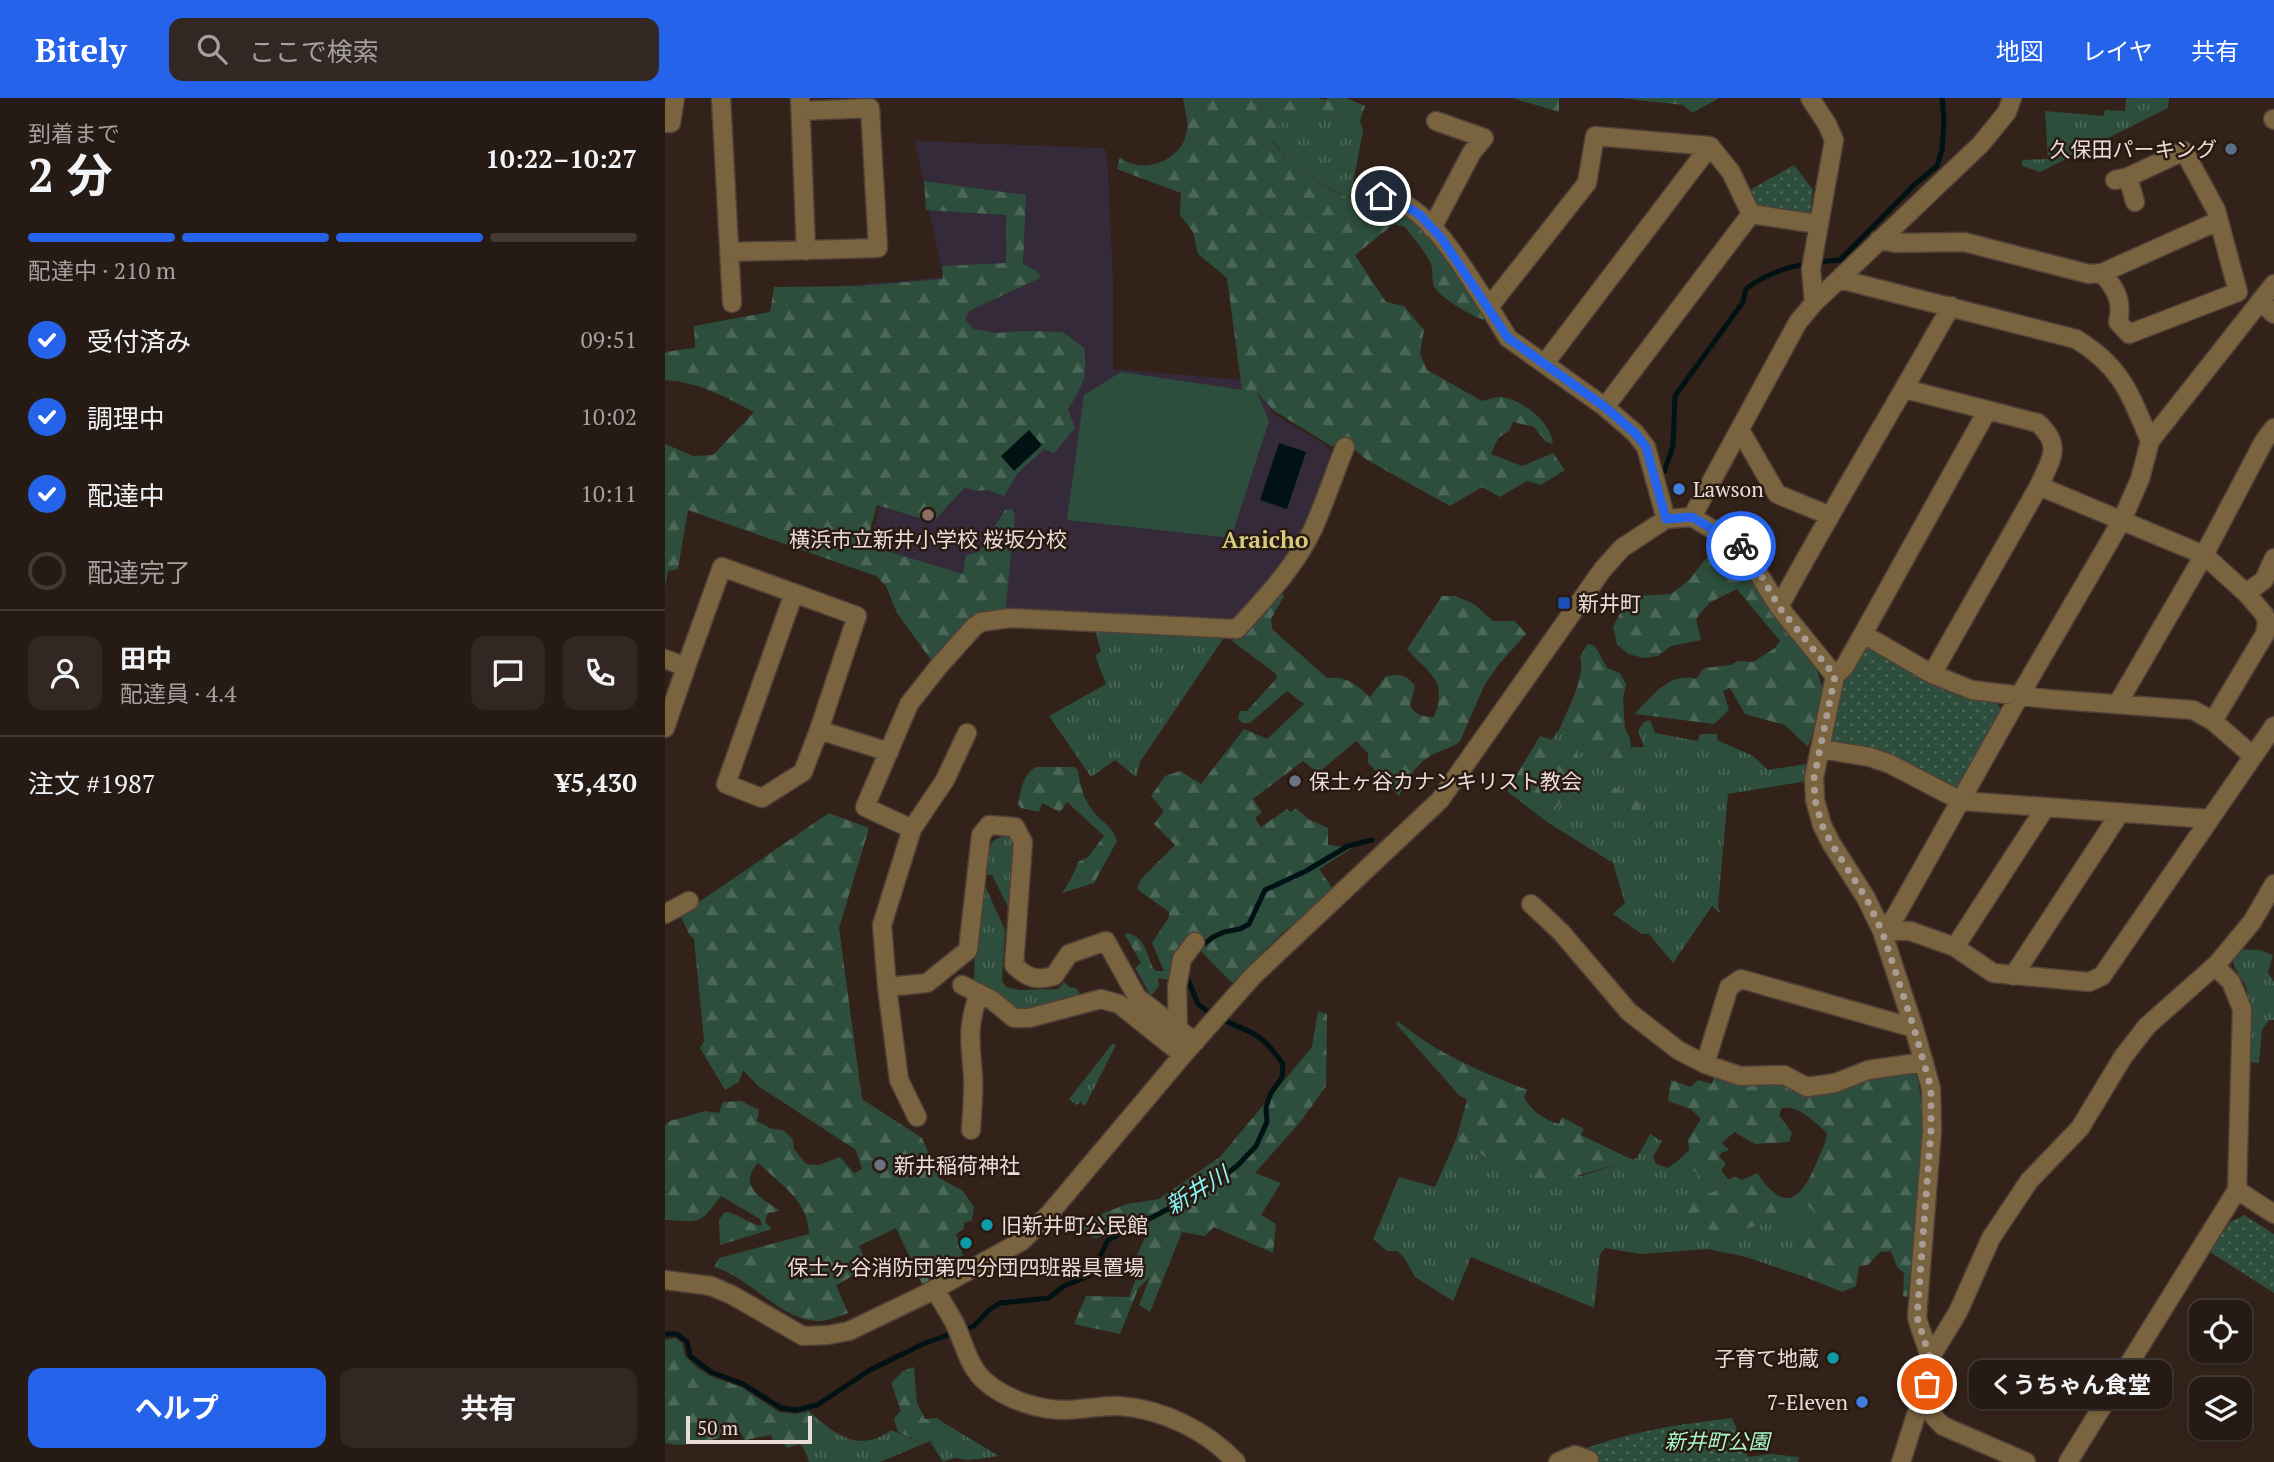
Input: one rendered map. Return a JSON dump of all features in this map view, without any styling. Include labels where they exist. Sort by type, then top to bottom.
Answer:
[{"type":"street","points":[[665,123],[671,123],[675,98]]},
{"type":"street","points":[[721,98],[732,303]]},
{"type":"street","points":[[1810,98],[1827,124],[1833,140],[1811,269],[1814,303]]},
{"type":"street","points":[[1692,517],[1798,322],[1814,303],[1987,138],[2007,112],[2012,98]]},
{"type":"street","points":[[730,252],[806,251],[878,248],[870,108],[800,105],[806,251]]},
{"type":"street","points":[[1432,228],[1472,152],[1483,138],[1436,121]]},
{"type":"street","points":[[1489,307],[1587,183],[1595,136],[1710,146],[1731,172],[1751,214]]},
{"type":"street","points":[[1545,363],[1710,146]]},
{"type":"street","points":[[2102,273],[2114,286],[2121,307],[2118,322],[2129,334],[2238,292],[2216,210],[2184,151],[2121,179],[2135,202]]},
{"type":"street","points":[[1360,200],[1381,196],[1399,202],[1420,215],[1442,239],[1508,338],[1605,407],[1635,433],[1646,447],[1666,519]]},
{"type":"street","points":[[1751,214],[1818,224]]},
{"type":"street","points":[[1605,407],[1751,214]]},
{"type":"street","points":[[1879,240],[1895,243],[1964,242],[2089,274],[2102,273],[2218,221]]},
{"type":"street","points":[[1839,279],[2077,340],[2096,351],[2119,375],[2150,441]]},
{"type":"street","points":[[1882,931],[1895,917],[2122,520],[2140,479],[2150,441],[2274,284]]},
{"type":"street","points":[[2260,301],[2274,314]]},
{"type":"street","points":[[1779,607],[1828,516],[1905,389],[1951,306]]},
{"type":"street","points":[[1905,389],[2038,423],[2050,433],[2053,443],[2050,461],[2039,486],[1932,674]]},
{"type":"street","points":[[1987,411],[1845,666],[1835,676],[1814,778],[1815,800],[1822,825],[1866,898],[1882,931],[1931,1088],[1931,1130],[1917,1317],[1930,1358],[1926,1395],[1928,1406],[1933,1417],[1943,1426],[2027,1462]]},
{"type":"street","points":[[2118,703],[2274,428]]},
{"type":"street","points":[[1740,430],[1777,495],[1828,516]]},
{"type":"street","points":[[912,829],[865,807],[909,704],[974,627],[981,622],[1010,618],[1237,629],[1299,554],[1313,529],[1345,447]]},
{"type":"street","points":[[2039,486],[2204,555],[2246,593],[2264,614],[2267,621],[2265,634],[2213,721]]},
{"type":"street","points":[[665,1280],[711,1286],[732,1295],[803,1336],[828,1335],[849,1331],[935,1290],[1022,1241],[1050,1213],[1189,1048],[1284,946],[1440,800],[1603,569],[1622,548],[1666,519],[1692,517],[1742,547],[1779,607],[1835,676]]},
{"type":"street","points":[[2246,593],[2264,580],[2274,558]]},
{"type":"street","points":[[665,728],[722,567],[794,593],[857,616],[803,772],[762,798],[726,784],[794,593]]},
{"type":"street","points":[[1863,634],[1932,674],[1972,690],[2193,710],[2213,721],[2253,756]]},
{"type":"street","points":[[665,659],[686,667]]},
{"type":"street","points":[[1882,931],[1910,931],[1955,947],[1993,973],[2089,982],[2102,976],[2274,726]]},
{"type":"street","points":[[819,730],[888,752]]},
{"type":"street","points":[[918,1117],[899,1080],[882,925],[912,829],[944,780],[967,733]]},
{"type":"street","points":[[1820,749],[1870,757],[1890,764],[1961,801],[2210,819]]},
{"type":"street","points":[[1955,947],[2045,808]]},
{"type":"street","points":[[2013,976],[2120,813]]},
{"type":"street","points":[[887,987],[927,983],[968,950],[981,835],[989,825],[1015,827],[1023,842],[1014,965],[1025,976],[1042,979],[1054,976],[1069,954],[1107,941],[1137,997],[1178,1029],[1189,1048]]},
{"type":"street","points":[[1930,1358],[1958,1312],[1991,1238],[2029,1181],[2080,1128],[2123,1058],[2147,1026],[2217,964],[2252,922],[2274,884]]},
{"type":"street","points":[[665,914],[689,901]]},
{"type":"street","points":[[1531,904],[1561,932],[1629,1012],[1678,1050],[1705,1064],[1740,1076],[1784,1075],[1807,1087],[1835,1083],[1868,1070],[1924,1062]]},
{"type":"street","points":[[1178,1029],[1177,987],[1182,959],[1195,942]]},
{"type":"street","points":[[2068,1462],[2237,1190],[2242,1009],[2231,982],[2218,969],[2217,964]]},
{"type":"street","points":[[1705,1064],[1729,987],[1741,979],[1914,1028]]},
{"type":"street","points":[[962,985],[992,1000],[1014,1018],[1029,1018],[1101,999],[1109,1001],[1119,1004],[1189,1048]]},
{"type":"street","points":[[971,1130],[973,1076],[969,1046],[972,1014],[979,993]]},
{"type":"street","points":[[2237,1190],[2274,1214]]},
{"type":"street","points":[[935,1290],[973,1367],[986,1382],[1019,1401],[1065,1410],[1117,1406],[1157,1412],[1196,1431],[1225,1450],[1236,1462]]},
{"type":"street","points":[[1901,1462],[1917,1412],[1928,1406]]},
{"type":"street","points":[[1558,1462],[1575,1455],[1588,1460]]},
{"type":"shaded area","points":[[915,141],[1103,148],[1107,152],[1113,280],[1113,369],[1256,381],[1273,414],[1325,444],[1331,453],[1305,527],[1263,587],[1236,618],[980,609],[863,567],[885,488],[823,288],[943,277]]},
{"type":"shaded area","points":[[1029,430],[1042,445],[1014,471],[1001,456]]},
{"type":"shaded area","points":[[1279,443],[1306,452],[1287,509],[1260,500]]},
{"type":"green space","points":[[1183,98],[1346,98],[1365,106],[1360,121],[1335,112],[1328,119],[1294,115],[1282,123],[1272,141],[1297,170],[1363,206],[1385,205],[1403,212],[1418,221],[1445,250],[1488,320],[1467,313],[1437,291],[1433,283],[1431,264],[1405,227],[1394,224],[1355,255],[1386,302],[1404,306],[1424,330],[1420,354],[1427,370],[1482,401],[1501,397],[1520,403],[1542,421],[1553,444],[1546,442],[1534,427],[1513,422],[1509,431],[1498,438],[1491,454],[1522,466],[1553,453],[1565,470],[1541,485],[1527,481],[1500,497],[1482,487],[1450,506],[1367,460],[1348,444],[1331,446],[1273,410],[1257,392],[1242,390],[1227,278],[1198,254],[1193,232],[1180,215],[1181,193],[1117,169],[1120,157],[1129,163],[1150,165],[1170,157],[1178,150],[1184,141],[1187,126]]},
{"type":"green space","points":[[1512,98],[1559,98],[1559,112]]},
{"type":"green space","points":[[1619,98],[1719,98],[1692,113],[1683,105]]},
{"type":"green space","points":[[2126,98],[2169,98],[2168,108],[2040,172],[2022,166],[2022,160],[2048,159],[2045,111],[2104,116],[2105,110],[2125,111]]},
{"type":"green space","points":[[1335,112],[1360,121],[1363,131],[1350,199],[1297,170],[1272,140],[1276,130],[1287,118],[1301,114],[1328,119]]},
{"type":"green space","points":[[1794,165],[1813,190],[1810,212],[1756,206],[1748,191]]},
{"type":"green space","points":[[924,181],[1026,195],[1023,264],[1039,272],[1040,278],[969,311],[965,319],[973,329],[996,333],[1063,332],[1084,348],[1083,380],[1068,409],[1075,428],[1054,453],[1044,449],[1018,473],[1004,496],[965,487],[933,522],[877,505],[866,545],[963,574],[966,555],[979,552],[1005,510],[1012,509],[1015,515],[1005,614],[974,617],[931,660],[897,613],[886,586],[876,576],[688,510],[678,569],[668,571],[665,588],[665,444],[693,456],[713,455],[754,412],[700,387],[665,380],[665,352],[695,348],[694,326],[770,312],[774,287],[859,286],[943,279],[942,266],[1006,263],[1006,215],[926,210]]},
{"type":"green space","points":[[1121,372],[1257,392],[1269,421],[1231,538],[1067,520],[1084,395]]},
{"type":"green space","points":[[1716,546],[1740,564],[1785,621],[1796,643],[1815,664],[1823,690],[1808,747],[1785,725],[1745,714],[1730,688],[1723,691],[1729,710],[1714,724],[1635,714],[1654,693],[1669,682],[1696,679],[1704,668],[1731,665],[1738,661],[1753,662],[1775,648],[1780,641],[1737,589],[1709,603],[1696,619],[1701,640],[1671,646],[1658,656],[1644,658],[1628,654],[1617,644],[1613,627],[1622,610],[1636,596],[1671,594],[1689,580]]},
{"type":"green space","points":[[1280,590],[1284,596],[1271,619],[1272,629],[1327,678],[1346,680],[1370,697],[1386,676],[1403,676],[1415,686],[1410,706],[1427,717],[1434,717],[1438,704],[1438,686],[1407,649],[1442,596],[1455,596],[1474,604],[1493,621],[1515,621],[1526,634],[1485,684],[1460,741],[1420,764],[1399,796],[1368,763],[1368,753],[1356,741],[1318,773],[1303,761],[1253,799],[1262,812],[1255,818],[1261,827],[1287,809],[1291,812],[1296,808],[1308,819],[1328,828],[1328,845],[1352,848],[1319,869],[1335,892],[1282,933],[1232,983],[1200,950],[1205,945],[1197,939],[1175,981],[1158,978],[1159,986],[1151,996],[1135,968],[1141,963],[1124,933],[1140,940],[1153,968],[1156,971],[1164,971],[1152,943],[1169,917],[1169,912],[1137,889],[1141,879],[1175,845],[1154,824],[1164,811],[1151,796],[1165,776],[1180,771],[1201,784],[1244,729],[1267,739],[1304,704],[1287,691],[1250,723],[1242,723],[1238,718],[1240,711],[1247,711],[1277,678],[1275,673],[1232,641]]},
{"type":"green space","points":[[1095,629],[1222,636],[1223,639],[1140,762],[1136,777],[1115,760],[1091,777],[1049,716],[1106,684],[1095,655],[1101,652]]},
{"type":"green space","points":[[1869,643],[1913,673],[1948,692],[1992,701],[2000,707],[2002,713],[1958,790],[1923,770],[1882,753],[1830,744],[1838,681]]},
{"type":"green space","points":[[1588,644],[1595,646],[1607,668],[1620,673],[1626,684],[1623,699],[1625,729],[1630,738],[1632,766],[1614,763],[1601,752],[1589,749],[1561,726],[1579,682],[1580,656]]},
{"type":"green space","points":[[1650,720],[1655,733],[1698,741],[1700,734],[1717,734],[1717,740],[1753,756],[1768,770],[1806,764],[1807,781],[1728,794],[1718,905],[1720,913],[1712,906],[1673,963],[1649,934],[1642,934],[1613,914],[1625,903],[1613,863],[1547,822],[1568,792],[1578,784],[1634,811],[1638,800],[1589,774],[1562,743],[1552,740],[1561,726],[1589,749],[1601,752],[1614,763],[1631,765],[1631,747],[1644,747],[1638,731],[1644,722]]},
{"type":"green space","points":[[1540,736],[1562,743],[1575,752],[1589,774],[1639,800],[1639,809],[1634,811],[1578,784],[1568,792],[1547,822],[1507,791]]},
{"type":"green space","points":[[1036,767],[1074,767],[1078,770],[1089,806],[1115,835],[1117,841],[1094,883],[1062,893],[1078,862],[1088,857],[1104,836],[1067,802],[1060,812],[1042,803],[1039,812],[1021,808],[1018,804],[1023,783]]},
{"type":"green space","points":[[829,813],[869,828],[839,928],[862,1099],[922,1138],[939,1178],[963,1191],[974,1207],[972,1220],[964,1223],[964,1229],[956,1234],[963,1255],[951,1261],[954,1273],[923,1286],[896,1228],[859,1246],[869,1267],[836,1285],[848,1313],[821,1321],[793,1315],[727,1272],[714,1267],[719,1258],[809,1234],[804,1212],[798,1202],[758,1163],[752,1171],[751,1185],[759,1196],[780,1211],[768,1213],[765,1222],[772,1229],[720,1245],[719,1220],[725,1212],[762,1226],[760,1219],[721,1196],[698,1220],[665,1220],[665,1125],[670,1121],[705,1111],[719,1113],[723,1102],[741,1101],[759,1110],[757,1121],[772,1129],[783,1130],[793,1139],[794,1149],[806,1164],[819,1165],[840,1157],[854,1173],[862,1169],[856,1150],[758,1086],[743,1070],[739,1082],[725,1090],[700,1048],[704,1041],[694,939],[680,915]]},
{"type":"green space","points":[[1007,836],[1016,843],[1012,907],[1008,907],[992,875],[985,874],[991,844],[1000,837]]},
{"type":"green space","points":[[984,884],[1005,930],[1002,981],[1006,987],[1020,990],[1058,989],[1064,982],[1069,987],[1076,988],[1082,998],[1024,1014],[974,982],[975,950]]},
{"type":"green space","points":[[2236,949],[2260,950],[2273,955],[2268,972],[2274,982],[2274,1020],[2269,1020],[2262,1030],[2259,1063],[2248,1062],[2247,990],[2234,964],[2233,954]]},
{"type":"green space","points":[[1318,1011],[1327,1014],[1326,1086],[1301,1121],[1255,1173],[1281,1183],[1261,1215],[1276,1224],[1273,1253],[1214,1227],[1205,1236],[1182,1232],[1150,1312],[1139,1305],[1150,1277],[1138,1289],[1120,1334],[1074,1324],[1086,1296],[1129,1297],[1140,1269],[1133,1264],[1148,1231],[1093,1238],[1082,1230],[1091,1218],[1127,1204],[1159,1199],[1220,1157],[1312,1047]]},
{"type":"green space","points":[[1398,1021],[1443,1052],[1527,1090],[1524,1098],[1543,1117],[1559,1124],[1562,1117],[1584,1129],[1581,1135],[1633,1160],[1547,1184],[1497,1154],[1493,1161],[1456,1140],[1467,1100],[1459,1095],[1396,1024]]},
{"type":"green space","points":[[1113,1043],[1116,1045],[1085,1106],[1080,1102],[1077,1105],[1069,1099]]},
{"type":"green space","points":[[1869,1072],[1916,1073],[1921,1100],[1924,1128],[1922,1185],[1907,1297],[1903,1296],[1904,1273],[1897,1267],[1891,1251],[1880,1252],[1868,1265],[1859,1266],[1856,1286],[1842,1292],[1808,1278],[1799,1249],[1803,1233],[1796,1221],[1815,1213],[1808,1206],[1736,1233],[1716,1232],[1664,1214],[1721,1188],[1728,1179],[1736,1177],[1742,1180],[1757,1173],[1775,1193],[1790,1198],[1803,1188],[1810,1177],[1827,1133],[1800,1112],[1782,1108],[1779,1115],[1792,1133],[1789,1142],[1755,1144],[1734,1132],[1722,1143],[1729,1150],[1719,1156],[1726,1164],[1721,1170],[1725,1175],[1717,1184],[1711,1186],[1680,1159],[1689,1150],[1688,1139],[1701,1119],[1691,1109],[1668,1101],[1671,1080],[1691,1087],[1698,1080],[1712,1084],[1715,1073],[1782,1079],[1807,1090]]},
{"type":"green space","points":[[1650,1134],[1662,1141],[1653,1157],[1656,1164],[1668,1168],[1680,1159],[1711,1186],[1717,1184],[1725,1175],[1728,1179],[1721,1188],[1666,1214],[1736,1233],[1808,1205],[1815,1213],[1798,1225],[1803,1233],[1799,1249],[1808,1278],[1746,1257],[1708,1249],[1641,1254],[1605,1248],[1600,1254],[1594,1308],[1471,1257],[1453,1301],[1415,1277],[1398,1251],[1387,1251],[1373,1239],[1399,1177],[1435,1187],[1456,1140],[1493,1161],[1497,1154],[1581,1176],[1637,1158]]},
{"type":"green space","points":[[2244,1215],[2274,1234],[2274,1293],[2210,1252],[2230,1222]]},
{"type":"green space","points":[[675,1338],[682,1343],[685,1356],[710,1376],[741,1387],[779,1412],[795,1414],[809,1411],[812,1432],[806,1453],[800,1444],[787,1448],[782,1441],[773,1440],[771,1435],[745,1440],[739,1431],[693,1444],[665,1443],[665,1340]]},
{"type":"green space","points":[[914,1367],[917,1403],[925,1419],[937,1418],[944,1423],[930,1441],[923,1444],[898,1432],[894,1418],[901,1411],[891,1383],[903,1371]]},
{"type":"green space","points":[[809,1411],[847,1438],[868,1440],[891,1430],[923,1444],[880,1462],[809,1462],[806,1453],[812,1432]]},
{"type":"green space","name":"新井町公園","points":[[1732,1418],[1748,1457],[1770,1454],[1799,1457],[1798,1462],[1552,1462],[1597,1444],[1641,1432]]},
{"type":"green space","points":[[944,1423],[999,1456],[969,1460],[955,1458],[943,1462],[930,1441]]},
{"type":"waterway","points":[[1664,472],[1673,446],[1675,396],[1743,302],[1746,289],[1790,267],[1840,260],[1915,184],[1937,166],[1942,150],[1942,98]]},
{"type":"waterway","name":"新井川","points":[[1199,948],[1213,937],[1249,924],[1265,890],[1306,871],[1348,846],[1372,840]]},
{"type":"waterway","name":"新井川","points":[[1186,975],[1198,1004],[1212,1015]]},
{"type":"waterway","name":"新井川","points":[[665,1334],[677,1334],[687,1342],[690,1356],[711,1372],[743,1384],[781,1408],[796,1410],[817,1405],[870,1370],[925,1343],[974,1326],[1000,1303],[1049,1298],[1064,1286],[1091,1275],[1108,1240],[1211,1187],[1256,1146],[1267,1122],[1266,1107],[1271,1093],[1282,1077],[1283,1064],[1262,1039],[1221,1019]]},
{"type":"way so far","points":[[1741,546],[1753,561],[1779,607],[1835,676],[1814,778],[1815,800],[1822,825],[1831,843],[1866,898],[1882,931],[1931,1088],[1931,1130],[1917,1317],[1930,1358],[1927,1384]]},
{"type":"place","name":"久保田パーキング","points":[[2231,149]]},
{"type":"place","name":"Lawson","points":[[1679,489]]},
{"type":"place","name":"横浜市立新井小学校 桜坂分校","points":[[928,515]]},
{"type":"place","name":"新井町","points":[[1564,603]]},
{"type":"place","name":"保土ヶ谷カナンキリスト教会","points":[[1295,781]]},
{"type":"place","name":"新井稲荷神社","points":[[880,1165]]},
{"type":"place","name":"旧新井町公民館","points":[[987,1225]]},
{"type":"place","name":"保士ヶ谷消防団第四分団四班器具置場","points":[[966,1243]]},
{"type":"place","name":"子育て地蔵","points":[[1833,1358]]},
{"type":"place","name":"くうちゃん食堂","points":[[1927,1384]]},
{"type":"place","name":"7-Eleven","points":[[1862,1402]]},
{"type":"district","name":"Araicho","points":[[1265,539]]},
{"type":"route","points":[[1381,196],[1399,202],[1420,215],[1442,239],[1508,338],[1605,407],[1635,433],[1646,447],[1666,519],[1692,517],[1741,546]]}]
